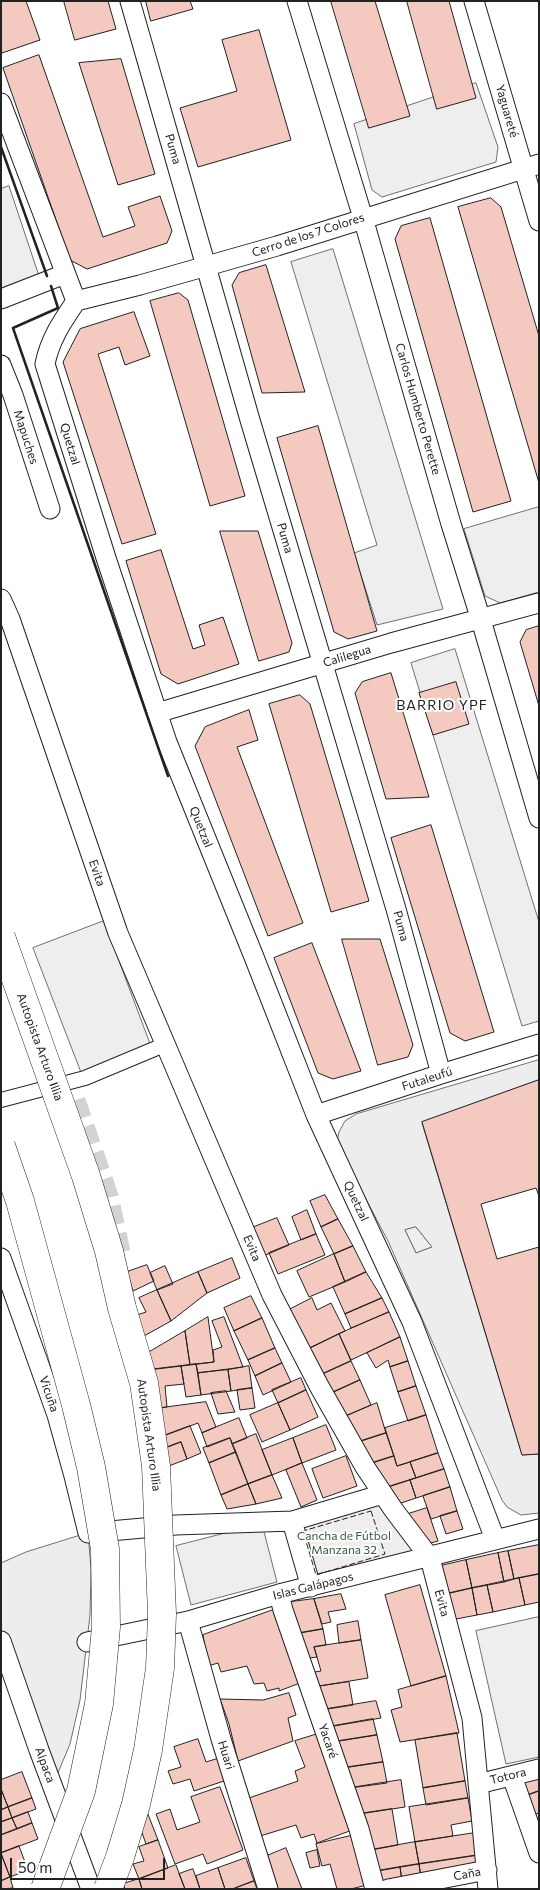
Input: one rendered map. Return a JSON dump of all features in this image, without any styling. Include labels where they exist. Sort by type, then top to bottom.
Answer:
[{"type":"highway","name":"Autopista Arturo Illia","points":[[1,937],[86,1176],[109,1251],[122,1308],[144,1383],[156,1466],[162,1614],[160,1668],[148,1750],[136,1804],[120,1857],[91,1888]]},
{"type":"highway","points":[[1,1146],[20,1201],[76,1405],[91,1467],[105,1549],[106,1627],[99,1704],[81,1791],[45,1889]]},
{"type":"street","name":"Puma","points":[[130,1],[322,664],[393,900],[441,1074]]},
{"type":"street","name":"Carlos Humberto Perette","points":[[297,1],[363,218],[448,515],[482,620],[539,818]]},
{"type":"street","name":"Yaguareté","points":[[474,1],[531,166],[539,221]]},
{"type":"street","points":[[1,103],[76,301]]},
{"type":"street","name":"Cerro de los 7 Colores","points":[[76,301],[206,266],[531,166]]},
{"type":"street","points":[[1,298],[65,274]]},
{"type":"street","name":"Quetzal","points":[[76,301],[48,347],[45,364],[157,713],[316,1115],[412,1322],[495,1539]]},
{"type":"street","name":"Mapuches","points":[[1,365],[13,395],[50,509]]},
{"type":"street","name":"Evita","points":[[1,599],[10,619],[118,933],[272,1296],[319,1386],[365,1467],[430,1558],[472,1718],[487,1879]]},
{"type":"street","name":"Calilegua","points":[[157,713],[391,643],[482,620],[539,603]]},
{"type":"street","name":"Futaleufú","points":[[316,1115],[539,1044]]},
{"type":"street","points":[[1,1100],[85,1078],[164,1045]]},
{"type":"street","name":"Vicuña","points":[[1,1258],[57,1415],[88,1533],[176,1525],[292,1521]]},
{"type":"street","points":[[311,1587],[292,1521],[383,1494]]},
{"type":"street","name":"Islas Galápagos","points":[[87,1642],[188,1621],[279,1594],[430,1558],[495,1539],[539,1529]]},
{"type":"street","name":"Yacaré","points":[[279,1594],[359,1829],[375,1889]]},
{"type":"street","name":"Huari","points":[[188,1621],[221,1739],[268,1889]]},
{"type":"street","name":"Alpaca","points":[[1,1641],[39,1750],[91,1888]]},
{"type":"street","name":"Totora","points":[[478,1784],[539,1769]]},
{"type":"street","points":[[512,1776],[539,1853]]},
{"type":"street","name":"Caña","points":[[388,1889],[487,1879]]},
{"type":"green space","points":[[476,83],[498,147],[496,162],[382,197],[372,190],[354,124]]},
{"type":"green space","points":[[9,186],[40,279],[1,292],[1,189]]},
{"type":"green space","points":[[333,249],[443,609],[377,625],[354,553],[377,545],[291,262]]},
{"type":"green space","points":[[539,507],[539,592],[500,603],[485,596],[464,529]]},
{"type":"green space","points":[[455,649],[539,922],[539,1021],[522,1026],[411,663]]},
{"type":"green space","points":[[104,921],[152,1049],[82,1075],[33,948]]},
{"type":"green space","points":[[416,1227],[432,1247],[416,1253],[405,1230]]},
{"type":"green space","name":"Cancha de Fútbol Manzana 32","points":[[381,1499],[422,1557],[314,1580],[296,1524]]},
{"type":"green space","points":[[262,1524],[277,1582],[191,1605],[176,1546]]},
{"type":"green space","points":[[539,1617],[539,1757],[506,1764],[476,1631]]},
{"type":"shaded area","points":[[539,1060],[539,1080],[422,1123],[522,1455],[539,1454],[539,1513],[521,1515],[507,1507],[502,1500],[388,1241],[340,1150],[337,1141],[339,1132],[345,1121],[356,1114]],"holes":[[[416,1227],[432,1247],[416,1253],[405,1230]]]},
{"type":"shaded area","points":[[88,1533],[91,1569],[90,1615],[80,1700],[70,1744],[52,1787],[1,1641],[1,1563],[26,1552]]},
{"type":"building","points":[[1,1],[26,1],[40,40],[2,53]]},
{"type":"building","points":[[64,1],[108,1],[116,29],[75,40]]},
{"type":"building","points":[[146,1],[190,1],[193,9],[151,21]]},
{"type":"building","points":[[331,1],[375,1],[410,116],[369,128]]},
{"type":"building","points":[[407,1],[449,1],[476,98],[437,109]]},
{"type":"building","points":[[259,30],[291,140],[198,167],[180,108],[237,91],[222,40]]},
{"type":"building","points":[[39,55],[103,237],[135,226],[128,207],[160,196],[172,231],[167,243],[87,269],[70,260],[3,68]]},
{"type":"building","points":[[121,59],[155,174],[118,185],[79,63]]},
{"type":"building","points":[[491,198],[501,207],[539,336],[539,483],[458,207]]},
{"type":"building","points":[[430,218],[511,501],[473,512],[395,239],[401,226]]},
{"type":"building","points":[[266,265],[305,392],[262,393],[232,285],[239,273]]},
{"type":"building","points":[[179,293],[188,300],[245,496],[210,506],[150,301]]},
{"type":"building","points":[[134,312],[150,356],[125,365],[119,347],[98,354],[156,534],[122,544],[63,362],[80,329]]},
{"type":"building","points":[[318,426],[377,631],[348,639],[334,632],[277,438]]},
{"type":"building","points":[[220,531],[258,531],[292,643],[289,652],[259,661]]},
{"type":"building","points":[[161,550],[193,649],[205,645],[199,625],[223,617],[239,664],[178,684],[161,674],[126,561]]},
{"type":"building","points":[[539,626],[539,706],[520,642],[526,630]]},
{"type":"building","points":[[391,673],[429,797],[386,799],[355,693],[362,682]]},
{"type":"building","points":[[456,682],[469,724],[433,735],[419,693]]},
{"type":"building","points":[[300,695],[310,704],[369,901],[331,912],[269,704]]},
{"type":"building","points":[[249,710],[258,740],[237,747],[303,923],[268,936],[195,746],[205,727]]},
{"type":"building","points":[[431,825],[494,1032],[465,1041],[450,1033],[391,838]]},
{"type":"building","points":[[342,939],[380,939],[413,1045],[408,1057],[378,1065]]},
{"type":"building","points":[[312,943],[361,1071],[333,1079],[318,1073],[274,958]]},
{"type":"building","points":[[539,1080],[539,1196],[536,1188],[481,1204],[497,1259],[539,1247],[539,1454],[522,1455],[422,1122]]},
{"type":"building","points":[[325,1195],[338,1219],[321,1227],[310,1201]]},
{"type":"building","points":[[307,1210],[316,1234],[301,1240],[292,1217]]},
{"type":"building","points":[[277,1218],[289,1245],[261,1257],[249,1229]]},
{"type":"building","points":[[338,1219],[353,1246],[334,1254],[321,1227]]},
{"type":"building","points":[[316,1234],[325,1255],[278,1274],[269,1253]]},
{"type":"building","points":[[353,1246],[366,1272],[345,1282],[334,1254]]},
{"type":"building","points":[[334,1254],[345,1282],[309,1297],[297,1271]]},
{"type":"building","points":[[232,1258],[240,1278],[207,1293],[198,1272]]},
{"type":"building","points":[[147,1265],[154,1281],[133,1291],[127,1272]]},
{"type":"building","points":[[165,1266],[173,1284],[157,1290],[150,1273]]},
{"type":"building","points":[[198,1272],[207,1293],[171,1321],[157,1290]]},
{"type":"building","points":[[366,1272],[382,1298],[345,1314],[333,1287]]},
{"type":"building","points":[[157,1290],[171,1321],[144,1336],[137,1315],[146,1312],[139,1298]]},
{"type":"building","points":[[251,1296],[262,1318],[234,1331],[224,1308]]},
{"type":"building","points":[[312,1298],[317,1310],[331,1303],[345,1331],[304,1351],[285,1312]]},
{"type":"building","points":[[382,1298],[389,1312],[351,1328],[345,1314]]},
{"type":"building","points":[[389,1312],[400,1337],[351,1360],[339,1334]]},
{"type":"building","points":[[208,1317],[214,1362],[190,1365],[185,1331]]},
{"type":"building","points":[[224,1317],[243,1367],[198,1373],[196,1364],[214,1362],[213,1350],[222,1347],[212,1321]]},
{"type":"building","points":[[262,1318],[275,1348],[248,1360],[234,1331]]},
{"type":"building","points":[[185,1331],[190,1365],[148,1370],[146,1354]]},
{"type":"building","points":[[339,1334],[351,1361],[316,1377],[304,1351]]},
{"type":"building","points":[[400,1337],[408,1361],[390,1367],[388,1360],[376,1368],[367,1353]]},
{"type":"building","points":[[275,1348],[282,1363],[255,1376],[248,1360]]},
{"type":"building","points":[[351,1361],[360,1380],[327,1395],[316,1377]]},
{"type":"building","points":[[408,1361],[416,1386],[398,1392],[390,1367]]},
{"type":"building","points":[[282,1363],[291,1382],[263,1395],[255,1376]]},
{"type":"building","points":[[196,1364],[201,1395],[186,1397],[181,1366]]},
{"type":"building","points":[[181,1366],[184,1384],[165,1386],[167,1407],[154,1409],[148,1370]]},
{"type":"building","points":[[249,1366],[252,1388],[231,1391],[228,1370]]},
{"type":"building","points":[[228,1370],[231,1391],[201,1395],[198,1373]]},
{"type":"building","points":[[301,1378],[306,1390],[278,1403],[272,1390]]},
{"type":"building","points":[[360,1380],[371,1405],[339,1419],[327,1395]]},
{"type":"building","points":[[416,1386],[426,1415],[408,1421],[398,1392]]},
{"type":"building","points":[[252,1388],[255,1408],[240,1410],[237,1390]]},
{"type":"building","points":[[306,1390],[318,1417],[290,1430],[278,1403]]},
{"type":"building","points":[[226,1391],[235,1412],[218,1414],[211,1393]]},
{"type":"building","points":[[206,1402],[216,1427],[202,1433],[198,1423],[158,1438],[154,1409]]},
{"type":"building","points":[[278,1403],[290,1430],[262,1442],[250,1415]]},
{"type":"building","points":[[377,1403],[386,1433],[355,1443],[339,1419]]},
{"type":"building","points":[[426,1415],[438,1453],[397,1466],[385,1428]]},
{"type":"building","points":[[239,1418],[247,1438],[232,1444],[230,1438],[207,1447],[202,1433]]},
{"type":"building","points":[[326,1425],[336,1450],[302,1463],[293,1438]]},
{"type":"building","points":[[190,1426],[201,1453],[187,1459],[181,1442],[160,1450],[158,1438]]},
{"type":"building","points":[[386,1433],[394,1456],[369,1464],[355,1443]]},
{"type":"building","points":[[256,1434],[272,1475],[248,1484],[232,1444]]},
{"type":"building","points":[[230,1438],[236,1452],[209,1463],[203,1448]]},
{"type":"building","points":[[293,1438],[302,1463],[272,1475],[262,1450]]},
{"type":"building","points":[[181,1442],[187,1459],[161,1469],[160,1450]]},
{"type":"building","points":[[236,1452],[248,1484],[221,1495],[209,1463]]},
{"type":"building","points":[[438,1453],[444,1469],[416,1478],[410,1462]]},
{"type":"building","points":[[346,1456],[357,1486],[323,1498],[312,1469]]},
{"type":"building","points":[[394,1456],[397,1466],[410,1462],[416,1478],[385,1488],[369,1464]]},
{"type":"building","points":[[302,1463],[317,1500],[301,1507],[286,1470]]},
{"type":"building","points":[[444,1469],[450,1487],[416,1498],[410,1480]]},
{"type":"building","points":[[272,1475],[282,1498],[256,1504],[248,1484]]},
{"type":"building","points":[[410,1480],[416,1498],[395,1505],[385,1488]]},
{"type":"building","points":[[248,1484],[256,1504],[227,1509],[221,1495]]},
{"type":"building","points":[[450,1487],[457,1511],[431,1519],[423,1496]]},
{"type":"building","points":[[427,1508],[438,1541],[424,1545],[402,1516]]},
{"type":"building","points":[[457,1511],[463,1529],[446,1534],[440,1516]]},
{"type":"building","points":[[539,1545],[539,1574],[514,1579],[508,1551]]},
{"type":"building","points":[[508,1551],[514,1579],[504,1582],[498,1553]]},
{"type":"building","points":[[498,1553],[504,1582],[472,1588],[466,1560]]},
{"type":"building","points":[[466,1560],[472,1588],[446,1594],[440,1566]]},
{"type":"building","points":[[539,1574],[539,1602],[525,1605],[519,1578]]},
{"type":"building","points":[[519,1578],[525,1605],[493,1612],[487,1585]]},
{"type":"building","points":[[420,1585],[446,1676],[411,1686],[385,1595]]},
{"type":"building","points":[[487,1585],[493,1612],[477,1615],[472,1588]]},
{"type":"building","points":[[472,1588],[477,1615],[451,1620],[446,1594]]},
{"type":"building","points":[[341,1594],[346,1609],[328,1612],[331,1622],[322,1624],[314,1599]]},
{"type":"building","points":[[314,1599],[323,1629],[294,1634],[283,1603]]},
{"type":"building","points":[[276,1609],[300,1683],[279,1691],[279,1688],[267,1691],[264,1683],[254,1684],[247,1666],[221,1672],[218,1663],[208,1666],[203,1635]]},
{"type":"building","points":[[358,1621],[361,1640],[339,1643],[337,1625]]},
{"type":"building","points":[[323,1629],[326,1645],[314,1647],[317,1657],[302,1659],[294,1634]]},
{"type":"building","points":[[361,1640],[368,1678],[314,1687],[308,1673],[321,1671],[314,1647]]},
{"type":"building","points":[[446,1676],[459,1733],[400,1742],[391,1710],[402,1707],[398,1690]]},
{"type":"building","points":[[349,1682],[353,1705],[321,1710],[314,1687]]},
{"type":"building","points":[[289,1693],[296,1715],[288,1718],[293,1741],[238,1761],[229,1724],[220,1699],[263,1700]]},
{"type":"building","points":[[376,1701],[381,1718],[328,1727],[321,1710]]},
{"type":"building","points":[[373,1719],[377,1735],[333,1742],[328,1727]]},
{"type":"building","points":[[321,1733],[355,1829],[317,1843],[314,1834],[301,1838],[296,1825],[257,1837],[246,1799],[298,1781],[295,1771],[305,1767],[295,1741]]},
{"type":"building","points":[[457,1733],[465,1781],[423,1788],[415,1740]]},
{"type":"building","points":[[377,1735],[383,1762],[343,1768],[333,1742]]},
{"type":"building","points":[[198,1739],[206,1762],[222,1757],[230,1779],[194,1791],[190,1779],[173,1784],[168,1771],[181,1767],[174,1747]]},
{"type":"building","points":[[383,1762],[387,1783],[350,1788],[343,1768]]},
{"type":"building","points":[[22,1772],[32,1798],[8,1807],[1,1789],[1,1780]]},
{"type":"building","points":[[539,1773],[539,1791],[525,1796],[519,1781]]},
{"type":"building","points":[[401,1780],[405,1807],[359,1814],[350,1788]]},
{"type":"building","points":[[465,1781],[468,1798],[426,1805],[423,1788]]},
{"type":"building","points":[[220,1787],[243,1850],[207,1864],[203,1854],[175,1864],[156,1814],[170,1809],[177,1830],[200,1822],[191,1797]]},
{"type":"building","points":[[1,1789],[8,1807],[1,1810]]},
{"type":"building","points":[[539,1791],[539,1813],[533,1815],[525,1796]]},
{"type":"building","points":[[32,1798],[36,1809],[12,1818],[8,1807]]},
{"type":"building","points":[[468,1798],[472,1821],[451,1825],[453,1836],[415,1842],[409,1807]]},
{"type":"building","points":[[144,1804],[158,1840],[146,1844],[141,1830]]},
{"type":"building","points":[[8,1807],[12,1818],[1,1822],[1,1810]]},
{"type":"building","points":[[392,1809],[398,1845],[371,1850],[359,1814]]},
{"type":"building","points":[[28,1812],[32,1823],[17,1829],[12,1818]]},
{"type":"building","points":[[12,1818],[17,1829],[1,1835],[1,1822]]},
{"type":"building","points":[[32,1823],[38,1839],[1,1853],[1,1835]]},
{"type":"building","points":[[475,1833],[479,1855],[419,1864],[415,1842]]},
{"type":"building","points":[[355,1835],[367,1885],[351,1889],[337,1889],[330,1864],[322,1866],[316,1844]]},
{"type":"building","points":[[158,1840],[168,1868],[139,1879],[133,1864],[144,1861],[139,1847]]},
{"type":"building","points":[[415,1842],[419,1864],[377,1871],[371,1850]]},
{"type":"building","points":[[19,1846],[28,1870],[10,1877],[1,1853]]},
{"type":"building","points":[[286,1848],[302,1889],[278,1889],[273,1874],[262,1858]]},
{"type":"building","points":[[317,1850],[320,1866],[310,1868],[306,1853]]},
{"type":"building","points":[[1,1854],[10,1877],[1,1881]]},
{"type":"building","points":[[479,1855],[481,1869],[421,1878],[419,1864]]},
{"type":"building","points":[[246,1858],[254,1881],[232,1889],[225,1889],[218,1868]]},
{"type":"building","points":[[419,1864],[421,1878],[402,1881],[400,1867]]},
{"type":"building","points":[[176,1865],[185,1889],[142,1889],[139,1879]]},
{"type":"building","points":[[400,1867],[402,1881],[380,1885],[377,1871]]},
{"type":"building","points":[[218,1868],[225,1889],[200,1889],[196,1876]]},
{"type":"building","points":[[193,1869],[200,1889],[185,1889],[179,1874]]},
{"type":"building","points":[[10,1877],[13,1888],[1,1889],[1,1881]]},
{"type":"building","points":[[139,1879],[142,1889],[125,1889],[123,1884]]},
{"type":"building","points":[[254,1881],[257,1889],[236,1889],[236,1888]]},
{"type":"tunnel","points":[[76,1100],[109,1196],[121,1252]]},
{"type":"fence","points":[[371,1511],[385,1554],[316,1575],[303,1531],[371,1511]]},
{"type":"wall","points":[[1,147],[47,276]]},
{"type":"wall","points":[[51,286],[58,308],[13,328],[168,776]]},
{"type":"district","name":"BARRIO YPF","points":[[442,705]]}]
